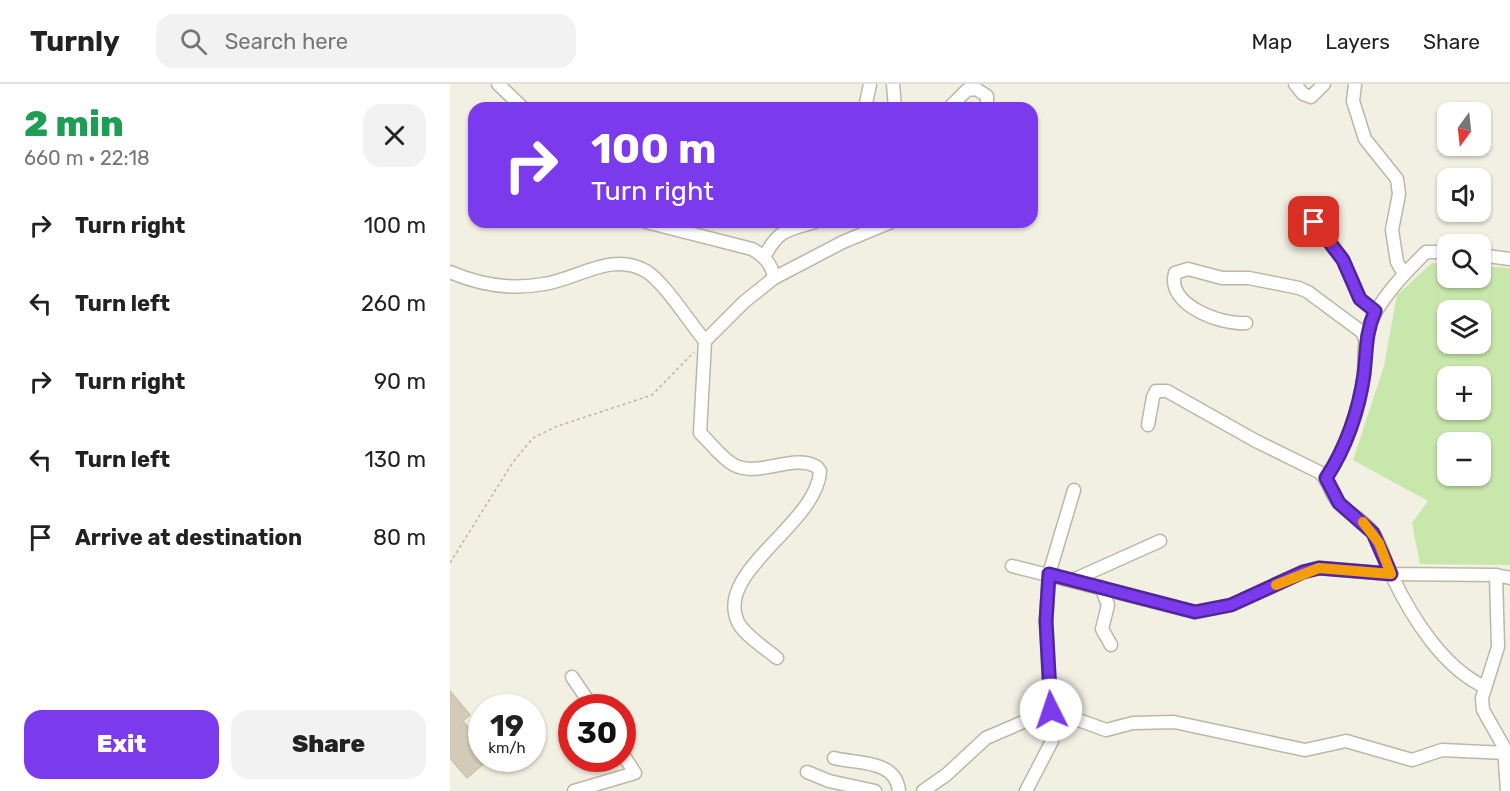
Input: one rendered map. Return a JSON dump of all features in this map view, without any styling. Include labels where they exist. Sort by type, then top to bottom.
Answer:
[{"type":"street","points":[[498,84],[516,102]]},
{"type":"street","points":[[866,102],[870,84]]},
{"type":"street","points":[[893,84],[894,102]]},
{"type":"street","points":[[1294,84],[1303,94],[1311,97],[1324,84]]},
{"type":"street","points":[[1351,86],[1356,114],[1365,139],[1397,179],[1399,194],[1392,230],[1397,262],[1404,274]]},
{"type":"street","points":[[955,102],[967,90],[976,89],[987,96],[987,102]]},
{"type":"street","points":[[1314,222],[1343,260],[1360,299],[1375,311]]},
{"type":"street","points":[[671,228],[742,245],[764,257],[773,270],[774,278]]},
{"type":"street","points":[[764,257],[774,239],[781,233],[796,228]]},
{"type":"street","points":[[705,341],[744,302],[774,278],[843,242],[877,228]]},
{"type":"street","points":[[1326,478],[1335,465],[1355,413],[1364,374],[1365,339],[1375,311],[1404,274],[1426,252],[1437,252]]},
{"type":"street","points":[[1491,256],[1510,259]]},
{"type":"street","points":[[450,272],[485,283],[521,287],[553,283],[608,264],[630,265],[645,270],[658,280],[705,341],[700,433],[728,461],[742,468],[804,463],[813,464],[820,471],[817,487],[792,526],[743,577],[735,600],[739,624],[777,658]]},
{"type":"street","points":[[1246,323],[1238,324],[1209,315],[1189,304],[1178,296],[1173,280],[1175,273],[1188,269],[1222,278],[1249,278],[1299,288],[1323,302],[1362,332],[1365,339]]},
{"type":"street","points":[[1148,425],[1156,391],[1167,391],[1326,478],[1339,503],[1373,533],[1391,574],[1427,633],[1449,662],[1465,676],[1485,687]]},
{"type":"street","points":[[1026,791],[1052,741],[1046,621],[1049,574],[1074,490]]},
{"type":"street","points":[[1073,580],[1160,541]]},
{"type":"street","points":[[1012,566],[1195,612],[1231,605],[1303,572],[1319,568],[1391,574],[1496,575],[1510,578]]},
{"type":"street","points":[[1496,575],[1498,647],[1485,687],[1483,710],[1506,753],[1507,791]]},
{"type":"street","points":[[1101,587],[1108,605],[1102,629],[1111,645]]},
{"type":"street","points":[[573,677],[584,694]]},
{"type":"street","points":[[923,791],[946,775],[986,738],[1051,710],[1106,730],[1133,723],[1174,722],[1305,750],[1346,741],[1412,760],[1442,750],[1506,753]]},
{"type":"street","points":[[834,758],[873,763],[885,768],[896,780],[899,791]]},
{"type":"street","points":[[574,791],[635,772]]},
{"type":"street","points":[[807,772],[829,781],[875,791]]},
{"type":"path","points":[[450,563],[528,442],[555,427],[652,395],[705,341]]},
{"type":"green space","points":[[1432,263],[1437,263],[1437,288],[1491,288],[1491,267],[1510,268],[1510,565],[1420,564],[1412,523],[1428,501],[1353,460],[1384,366],[1397,295]]},
{"type":"building","points":[[450,691],[468,713],[468,717],[463,721],[468,727],[468,772],[474,772],[467,778],[450,758]]},
{"type":"slow traffic","points":[[1276,585],[1303,572],[1319,568],[1391,574],[1379,543],[1363,522]]},
{"type":"route","points":[[1051,710],[1046,621],[1049,574],[1183,611],[1195,612],[1231,605],[1303,572],[1319,568],[1391,574],[1373,533],[1332,495],[1326,478],[1335,465],[1355,413],[1364,374],[1365,339],[1375,311],[1368,308],[1360,299],[1343,260],[1314,222]]}]
